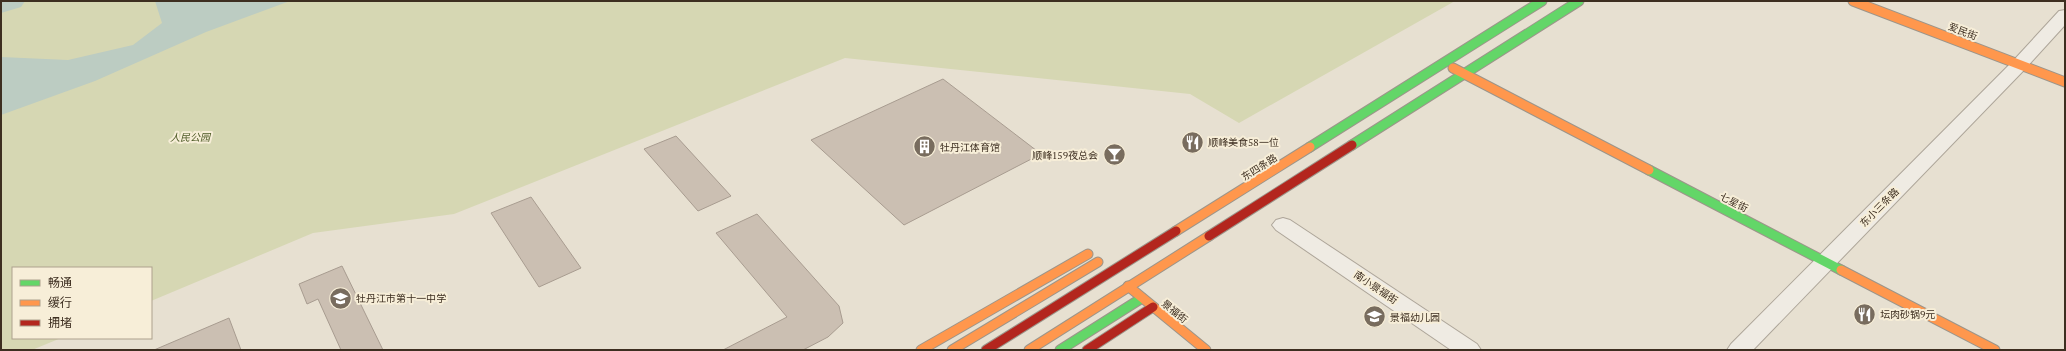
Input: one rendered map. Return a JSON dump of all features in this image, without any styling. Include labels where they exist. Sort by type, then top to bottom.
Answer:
[{"type":"main road","name":"东四条路","points":[[988,348],[1111,273],[1542,1]]},
{"type":"main road","points":[[1029,350],[1130,288],[1462,74],[1579,1]]},
{"type":"main road","name":"爱民街","points":[[1853,1],[2065,82]]},
{"type":"main road","name":"七星街","points":[[1445,63],[1462,74],[1995,350]]},
{"type":"main road","points":[[921,350],[1088,254]]},
{"type":"main road","points":[[952,350],[1098,262]]},
{"type":"main road","name":"景福街","points":[[1111,273],[1206,350]]},
{"type":"main road","points":[[1060,350],[1142,298]]},
{"type":"main road","points":[[1087,350],[1153,307]]},
{"type":"street","name":"东小三条路","points":[[1739,350],[2019,65],[2065,15]]},
{"type":"street","name":"南小景福街","points":[[1283,225],[1469,350]]},
{"type":"green space","name":"人民公园","points":[[1,1],[1455,1],[1239,123],[1190,94],[845,58],[454,214],[313,233],[152,301],[152,267],[12,267],[12,339],[59,339],[32,350],[1,350]]},
{"type":"shaded area","points":[[155,1],[290,1],[206,32],[95,81],[1,115],[1,57],[68,60],[133,45],[162,23]]},
{"type":"building","name":"牡丹江体育馆","points":[[943,79],[1041,154],[904,225],[811,140]]},
{"type":"building","points":[[676,136],[731,196],[698,211],[644,149]]},
{"type":"building","points":[[531,197],[581,268],[539,287],[491,213]]},
{"type":"building","points":[[757,214],[839,306],[843,323],[828,337],[803,350],[723,350],[787,317],[716,233]]},
{"type":"building","points":[[342,266],[383,350],[341,350],[318,299],[307,304],[299,284]]},
{"type":"building","points":[[229,318],[241,350],[154,350]]},
{"type":"waterway","points":[[1,5],[11,1]]},
{"type":"traffic: fast","points":[[1310,147],[1542,1]]},
{"type":"traffic: fast","points":[[1352,145],[1579,1]]},
{"type":"traffic: fast","points":[[1649,170],[1841,270]]},
{"type":"traffic: fast","points":[[1060,350],[1142,298]]},
{"type":"traffic: slow","points":[[1853,1],[2065,82]]},
{"type":"traffic: slow","points":[[1453,68],[1649,170]]},
{"type":"traffic: slow","points":[[1176,231],[1310,147]]},
{"type":"traffic: slow","points":[[1029,350],[1209,236]]},
{"type":"traffic: slow","points":[[921,350],[1088,254]]},
{"type":"traffic: slow","points":[[952,350],[1098,262]]},
{"type":"traffic: slow","points":[[1841,270],[1995,350]]},
{"type":"traffic: slow","points":[[1128,286],[1206,350]]},
{"type":"traffic: jam","points":[[1209,236],[1352,145]]},
{"type":"traffic: jam","points":[[986,350],[1176,231]]},
{"type":"traffic: jam","points":[[1087,350],[1153,307]]},
{"type":"place","name":"顺峰美食58一位","points":[[1193,142]]},
{"type":"place","name":"牡丹江体育馆","points":[[925,147]]},
{"type":"place","name":"顺峰159夜总会","points":[[1114,155]]},
{"type":"place","name":"牡丹江市第十一中学","points":[[341,298]]},
{"type":"place","name":"坛肉砂锅9元","points":[[1865,314]]},
{"type":"place","name":"景福幼儿园","points":[[1375,317]]}]
